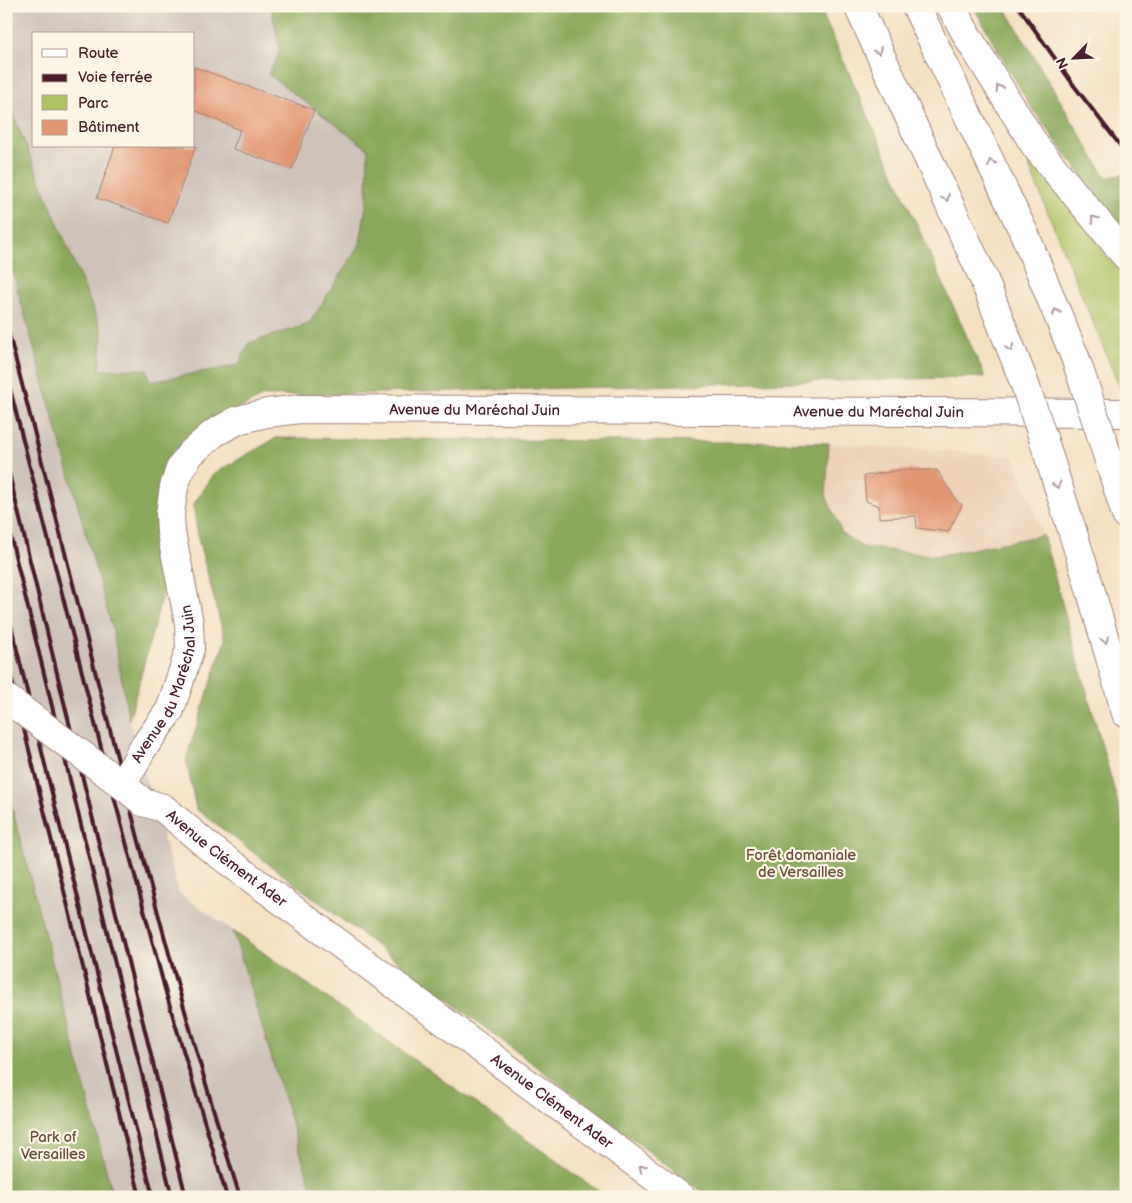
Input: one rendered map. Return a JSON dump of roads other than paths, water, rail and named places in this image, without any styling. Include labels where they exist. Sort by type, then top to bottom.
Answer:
[{"type":"main road","points":[[858,6],[983,277],[1024,382],[1087,578],[1126,713]]},
{"type":"main road","points":[[916,6],[1025,235],[1075,357],[1126,515]]},
{"type":"main road","points":[[951,6],[969,40],[1036,147],[1126,256]]},
{"type":"main road","name":"Avenue du Maréchal Juin","points":[[128,775],[141,751],[170,710],[190,649],[189,624],[171,532],[170,514],[174,487],[180,469],[190,454],[214,433],[238,420],[267,413],[301,409],[1126,413]]},
{"type":"main road","points":[[6,698],[128,775],[143,802]]},
{"type":"main road","name":"Avenue Clément Ader","points":[[143,802],[171,837],[650,1197]]},
{"type":"main road","name":"Avenue Clément Ader","points":[[143,802],[163,808],[217,853],[681,1197]]},
{"type":"railway","points":[[1018,6],[1075,87],[1126,153]]},
{"type":"railway","points":[[6,323],[118,762],[176,980],[240,1197]]},
{"type":"railway","points":[[6,373],[104,759],[166,993],[227,1197]]},
{"type":"railway","points":[[6,461],[186,1197]]},
{"type":"railway","points":[[6,518],[172,1197]]},
{"type":"railway","points":[[6,605],[153,1197]]},
{"type":"railway","points":[[6,657],[140,1197]]},
{"type":"park label","name":"Forêt domaniale de Versailles","points":[[801,864]]},
{"type":"park label","name":"Park of Versailles","points":[[53,1146]]}]
